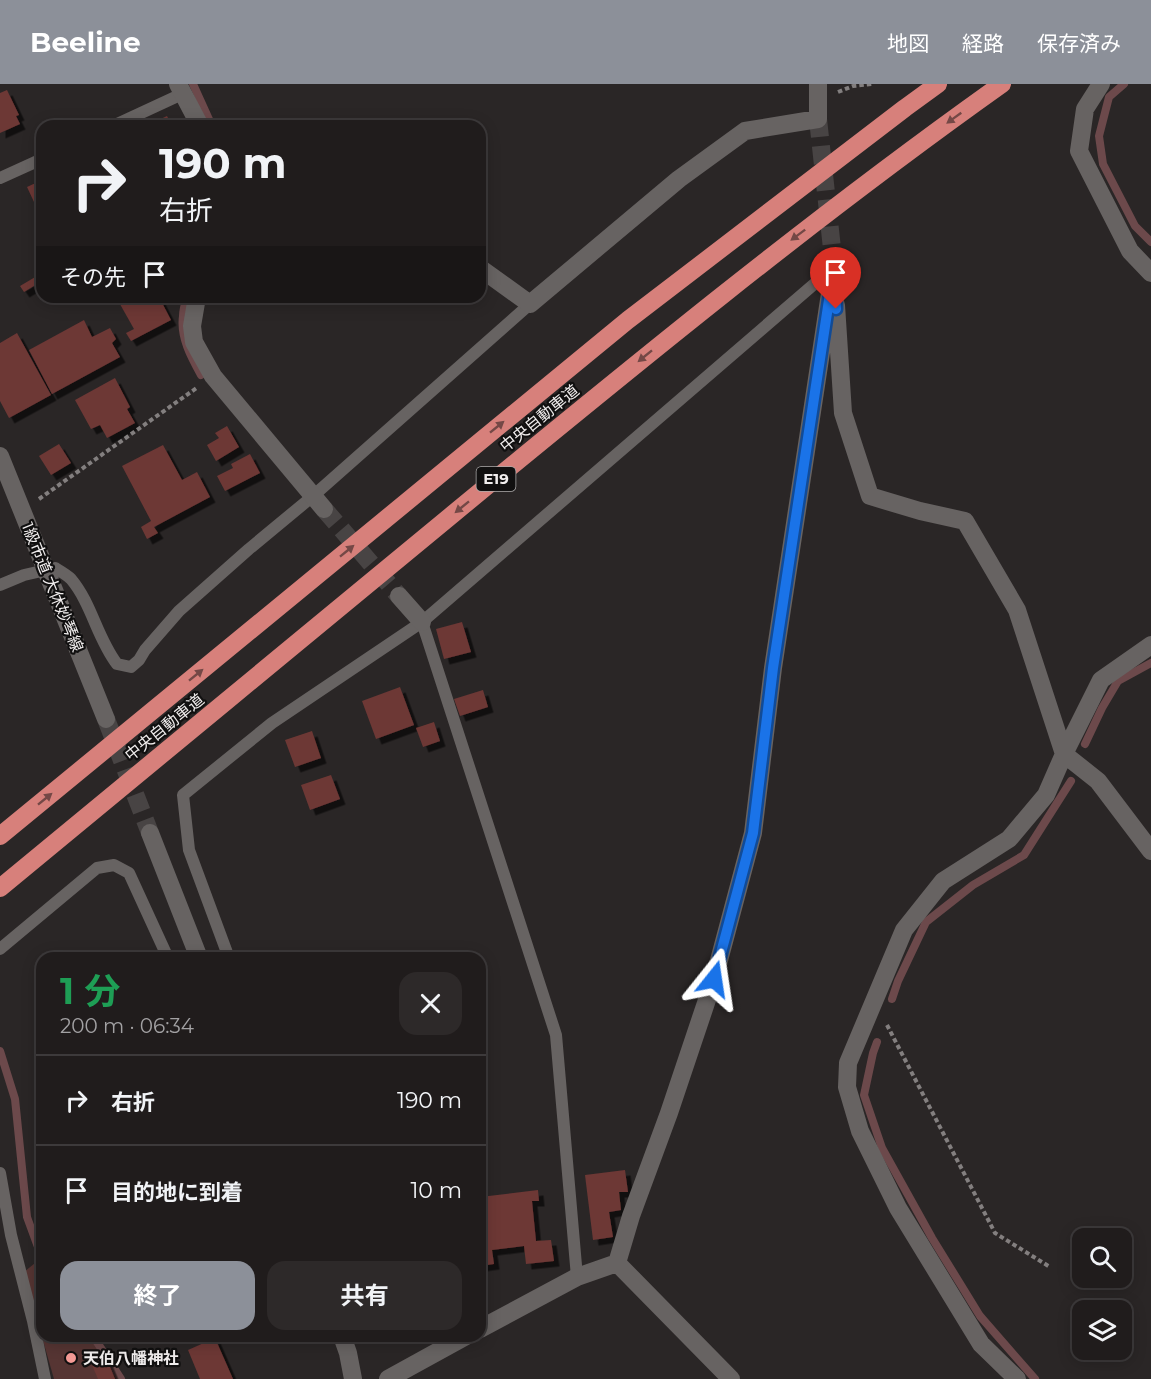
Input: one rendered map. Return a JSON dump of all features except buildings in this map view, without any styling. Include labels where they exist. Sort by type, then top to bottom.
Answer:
[{"type":"highway","name":"中央自動車道","points":[[0,836],[628,320],[938,84]]},
{"type":"highway","name":"中央自動車道","points":[[0,888],[654,349],[919,143],[1002,84]]},
{"type":"street","points":[[1101,84],[1084,109],[1079,151],[1130,251],[1151,273]]},
{"type":"street","points":[[180,89],[197,120]]},
{"type":"street","points":[[486,272],[530,304],[679,179],[745,131],[818,119],[818,92]]},
{"type":"street","points":[[834,267],[843,414],[870,496],[920,511],[965,520],[1017,610],[1064,754],[1098,781],[1151,851]]},
{"type":"street","points":[[616,1263],[714,979],[753,833],[773,668],[834,267]]},
{"type":"street","points":[[196,303],[192,326],[194,342],[213,376],[319,503]]},
{"type":"street","name":"1級市道 大休妙琴線","points":[[0,456],[105,719]]},
{"type":"street","points":[[399,596],[422,622]]},
{"type":"street","points":[[1017,1379],[981,1344],[898,1208],[860,1131],[847,1087],[848,1063],[904,930],[943,881],[1009,839],[1046,795],[1101,680],[1151,645]]},
{"type":"street","points":[[150,832],[197,952]]},
{"type":"street","points":[[486,1326],[577,1277],[616,1263]]},
{"type":"street","points":[[616,1263],[731,1379]]},
{"type":"street","points":[[344,1342],[353,1379]]},
{"type":"street","points":[[388,1379],[455,1342]]},
{"type":"lane","points":[[124,120],[180,89]]},
{"type":"lane","points":[[0,178],[36,162]]},
{"type":"lane","points":[[227,952],[189,850],[183,795],[272,723],[422,622],[834,267]]},
{"type":"lane","points":[[0,585],[24,575],[55,568],[70,578],[89,607],[107,651],[117,664],[131,667],[179,611],[249,549],[319,503],[530,304]]},
{"type":"lane","points":[[422,622],[556,1035],[577,1277]]},
{"type":"lane","points":[[0,949],[97,868],[114,865],[129,873],[165,952]]},
{"type":"lane","points":[[0,1173],[11,1235],[36,1336]]},
{"type":"lane","points":[[37,1342],[45,1379]]},
{"type":"path","points":[[818,92],[872,84]]},
{"type":"path","points":[[22,511],[213,376]]},
{"type":"path","points":[[874,1001],[995,1233],[1050,1268]]},
{"type":"shaded area","points":[[36,1262],[36,1315],[24,1272]]},
{"type":"shaded area","points":[[43,1342],[93,1342],[118,1379],[54,1379]]},
{"type":"waterway","points":[[193,84],[209,120]]},
{"type":"waterway","points":[[1124,84],[1109,97],[1099,136],[1103,164],[1135,226],[1151,242]]},
{"type":"waterway","points":[[185,303],[183,332],[190,354],[201,375]]},
{"type":"waterway","points":[[1085,744],[1118,681],[1151,663]]},
{"type":"waterway","points":[[892,999],[926,922],[973,885],[1024,855],[1071,781]]},
{"type":"waterway","points":[[877,1042],[864,1095],[882,1148],[932,1238],[980,1316],[1035,1379]]},
{"type":"waterway","points":[[0,1051],[15,1099],[27,1217],[36,1242]]},
{"type":"waterway","points":[[97,1342],[121,1379]]},
{"type":"tunnel","points":[[818,119],[834,267]]},
{"type":"tunnel","points":[[324,509],[399,596]]},
{"type":"tunnel","points":[[106,719],[150,833]]},
{"type":"place","name":"天伯八幡神社","points":[[71,1358]]},
{"type":"route","points":[[714,979],[753,833],[773,668],[834,267],[836,309]]}]
